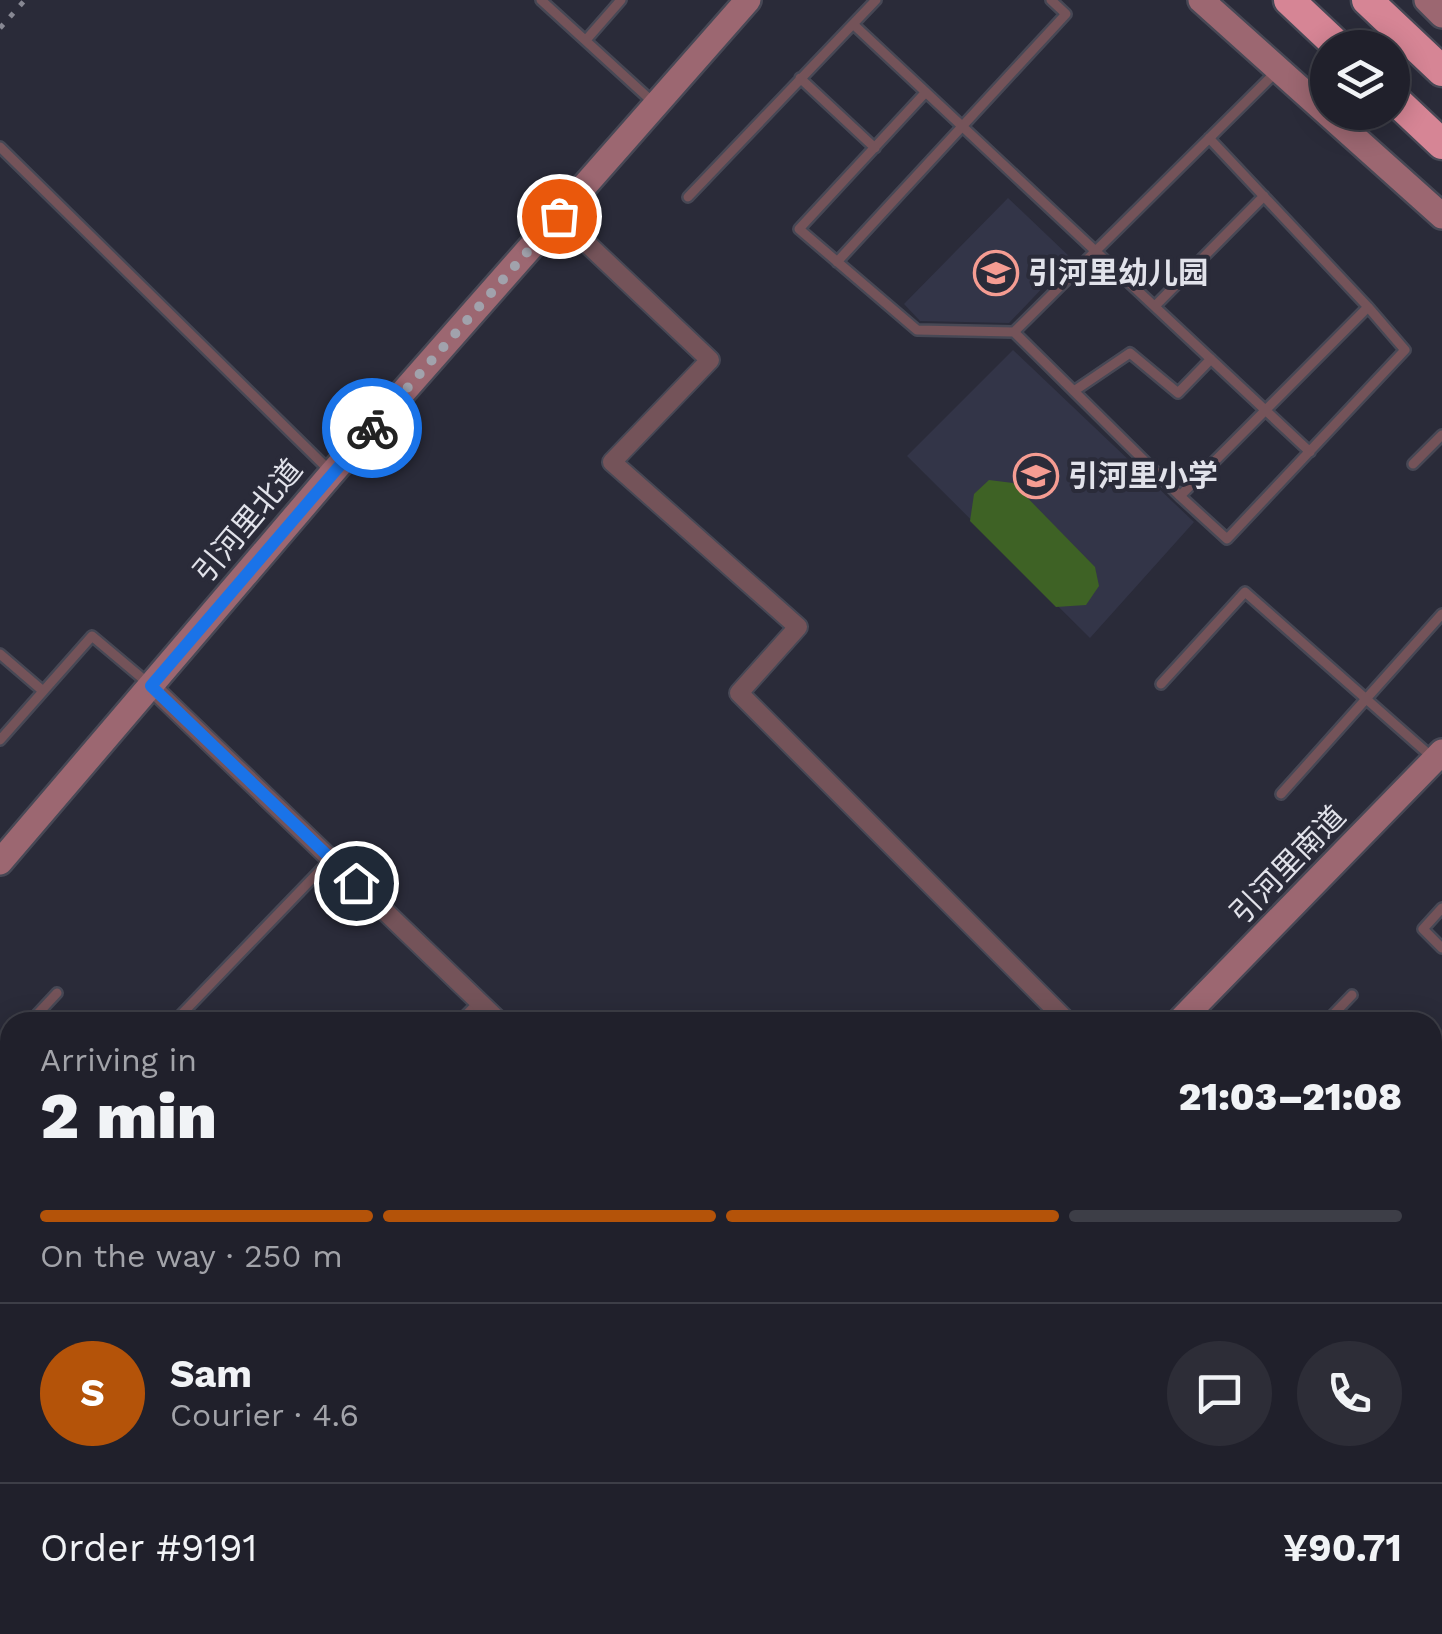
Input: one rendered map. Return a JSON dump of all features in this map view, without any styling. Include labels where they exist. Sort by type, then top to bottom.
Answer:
[{"type":"highway","points":[[1289,0],[1321,30]]},
{"type":"highway","points":[[1367,0],[1442,71]]},
{"type":"highway","points":[[1410,114],[1442,144]]},
{"type":"street","name":"引河里北道","points":[[0,862],[332,473],[748,0]]},
{"type":"street","points":[[1201,0],[1442,216]]},
{"type":"street","points":[[1426,0],[1442,14]]},
{"type":"street","points":[[559,216],[710,360],[612,462],[798,628],[739,693],[1058,1012]]},
{"type":"street","points":[[151,686],[490,1012]]},
{"type":"street","name":"引河里南道","points":[[1189,1012],[1438,756]]},
{"type":"lane","points":[[542,0],[657,106]]},
{"type":"lane","points":[[586,40],[621,0]]},
{"type":"lane","points":[[688,196],[876,0]]},
{"type":"lane","points":[[836,262],[1066,14],[1051,0]]},
{"type":"lane","points":[[853,24],[1310,452]]},
{"type":"lane","points":[[1014,332],[1280,68]]},
{"type":"lane","points":[[800,78],[875,148]]},
{"type":"lane","points":[[925,92],[800,230],[917,330],[1014,332],[1227,539],[1405,350],[1210,138]]},
{"type":"lane","points":[[0,147],[332,473]]},
{"type":"lane","points":[[1155,306],[1264,196]]},
{"type":"lane","points":[[1180,496],[1368,307]]},
{"type":"lane","points":[[1074,392],[1130,353],[1178,394],[1211,359]]},
{"type":"lane","points":[[1413,464],[1442,435]]},
{"type":"lane","points":[[1161,684],[1246,592],[1366,700],[1438,756]]},
{"type":"lane","points":[[1281,794],[1442,614]]},
{"type":"lane","points":[[0,740],[92,636],[151,686]]},
{"type":"lane","points":[[0,654],[43,691]]},
{"type":"lane","points":[[184,1012],[331,860]]},
{"type":"lane","points":[[1442,908],[1422,929],[1442,948]]},
{"type":"lane","points":[[39,1012],[57,993]]},
{"type":"lane","points":[[1336,1012],[1352,996]]},
{"type":"lane","points":[[469,1012],[479,1002]]},
{"type":"shaded area","name":"引河里幼儿园","points":[[1008,198],[1071,258],[1009,323],[920,321],[904,304]]},
{"type":"shaded area","name":"引河里小学","points":[[1013,350],[1194,522],[1090,638],[907,456]]},
{"type":"green space","points":[[989,480],[1013,483],[1095,567],[1099,586],[1086,605],[1056,607],[970,521],[974,494]]},
{"type":"railway","points":[[0,28],[25,0]]},
{"type":"way so far","points":[[372,428],[559,216]]},
{"type":"place","name":"引河里幼儿园","points":[[996,273]]},
{"type":"place","name":"引河里小学","points":[[1036,476]]},
{"type":"route","points":[[356,883],[151,686],[372,428]]}]
